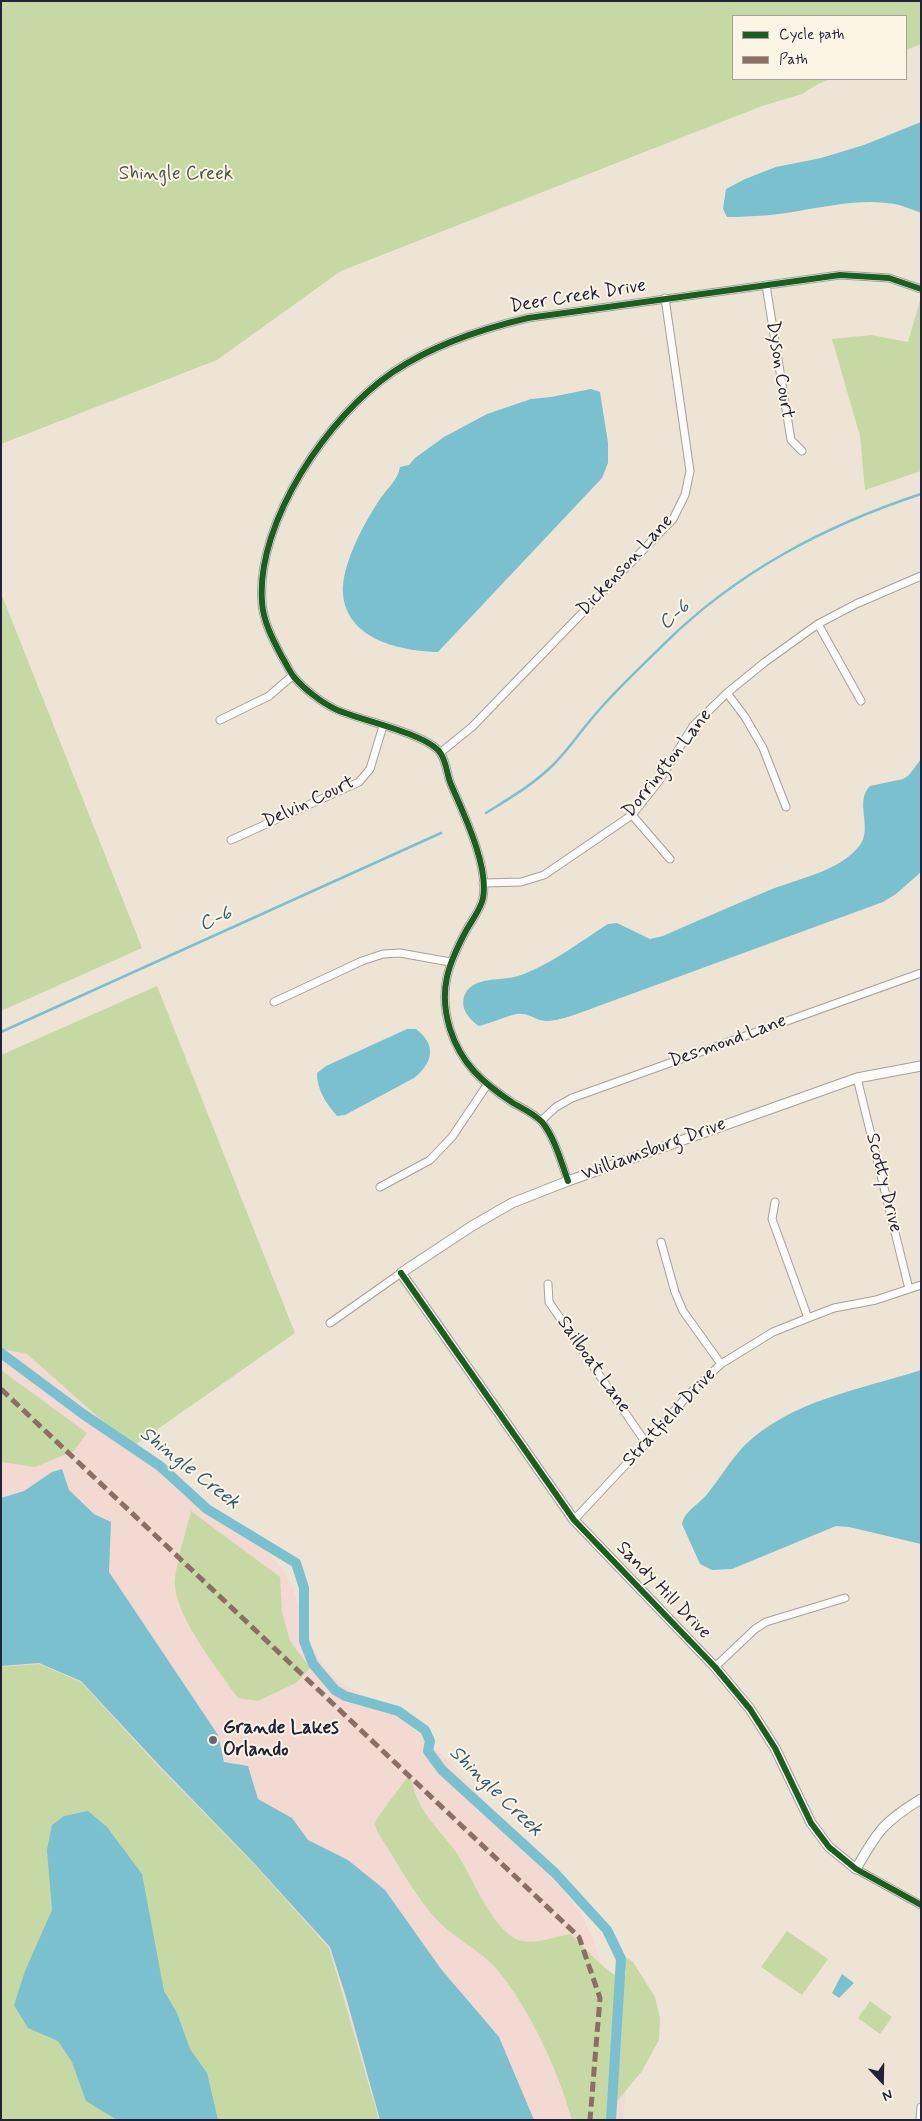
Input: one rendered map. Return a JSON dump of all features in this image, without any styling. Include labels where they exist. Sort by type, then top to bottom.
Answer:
[{"type":"street","name":"Deer Creek Drive","points":[[441,752],[423,739],[334,708],[309,691],[292,676],[271,637],[262,604],[264,572],[269,542],[307,462],[336,424],[364,395],[393,372],[438,347],[484,328],[528,318],[840,275],[889,278],[921,289]]},
{"type":"street","name":"Dyson Court","points":[[766,286],[791,440],[802,451]]},
{"type":"street","name":"Dickenson Lane","points":[[441,752],[472,728],[673,519],[685,495],[690,471],[665,298]]},
{"type":"street","name":"Dorrington Lane","points":[[484,883],[521,882],[544,875],[632,815],[659,782],[693,726],[727,693],[765,662],[818,624],[856,604],[921,576]]},
{"type":"street","points":[[818,624],[861,701]]},
{"type":"street","points":[[220,720],[269,696],[292,676]]},
{"type":"street","points":[[727,693],[745,717],[762,748],[786,807]]},
{"type":"street","name":"Delvin Court","points":[[231,840],[358,782],[370,769],[383,726]]},
{"type":"street","points":[[441,752],[479,855],[484,883],[483,900],[450,962],[444,1000],[451,1031],[464,1059],[487,1086],[541,1121],[552,1139],[568,1181]]},
{"type":"street","points":[[632,815],[670,859]]},
{"type":"street","points":[[274,1002],[362,961],[383,954],[400,953],[450,962]]},
{"type":"street","name":"Desmond Lane","points":[[541,1121],[556,1107],[572,1098],[921,973]]},
{"type":"street","name":"Williamsburg Drive","points":[[330,1322],[472,1226],[512,1203],[568,1181],[857,1078],[921,1066]]},
{"type":"street","name":"Scotty Drive","points":[[857,1078],[909,1289]]},
{"type":"street","points":[[380,1187],[430,1160],[452,1137],[487,1086]]},
{"type":"street","points":[[775,1202],[772,1219],[808,1318]]},
{"type":"street","points":[[661,1242],[675,1292],[684,1311],[721,1364]]},
{"type":"street","name":"Sandy Hill Drive","points":[[401,1273],[574,1520],[715,1667],[750,1709],[775,1748],[812,1822],[829,1847],[856,1870],[921,1906]]},
{"type":"street","name":"Sailboat Lane","points":[[548,1284],[549,1302],[646,1443]]},
{"type":"street","name":"Stratfield Drive","points":[[574,1520],[689,1394],[721,1364],[773,1332],[808,1318],[834,1308],[876,1300],[921,1285]]},
{"type":"street","points":[[715,1667],[755,1629],[766,1622],[845,1598]]},
{"type":"street","points":[[856,1870],[876,1833],[885,1824],[921,1799]]},
{"type":"street","points":[[920,2120],[921,2107]]},
{"type":"shaded area","name":"Grande Lakes Orlando","points":[[1,1331],[132,1447],[266,1550],[282,1568],[291,1584],[312,1647],[322,1664],[339,1681],[399,1716],[452,1764],[565,1893],[582,1916],[593,1939],[603,1970],[621,2059],[625,2097],[623,2120],[1,2120]]},
{"type":"green space","name":"Shingle Creek","points":[[1,1],[921,1],[921,44],[907,50],[907,15],[732,15],[732,80],[828,80],[802,94],[762,106],[341,271],[217,360],[1,444]]},
{"type":"green space","points":[[921,297],[921,471],[865,490],[860,436],[832,339],[871,335],[908,342]]},
{"type":"green space","points":[[1,593],[142,948],[1,1011]]},
{"type":"green space","name":"Shingle Creek","points":[[157,986],[295,1333],[132,1447],[27,1354],[1,1349],[1,1055]]},
{"type":"green space","points":[[1,1370],[87,1433],[74,1451],[35,1467],[1,1462]]},
{"type":"green space","points":[[191,1511],[280,1577],[282,1612],[290,1641],[310,1668],[296,1683],[258,1701],[238,1698],[188,1624],[180,1607],[175,1578]]},
{"type":"green space","points":[[39,1664],[81,1682],[158,1766],[252,1862],[329,1948],[379,2120],[1,2120],[1,1667]]},
{"type":"green space","points":[[410,1774],[415,1794],[422,1807],[456,1852],[489,1910],[505,1930],[514,1938],[527,1942],[570,1934],[610,1972],[624,1979],[626,1972],[613,1948],[633,1962],[655,1997],[660,2018],[659,2040],[642,2071],[619,2099],[610,2106],[607,2120],[572,2120],[559,2081],[541,2040],[531,2020],[507,1983],[489,1961],[448,1930],[432,1914],[378,1833],[375,1824],[378,1817]]},
{"type":"green space","points":[[787,1931],[828,1959],[802,1995],[761,1967]]},
{"type":"green space","points":[[870,2001],[892,2017],[880,2034],[858,2018]]},
{"type":"water","points":[[921,122],[921,213],[899,205],[875,202],[851,203],[746,217],[727,217],[723,209],[726,189],[745,179],[776,167],[821,158],[864,145]]},
{"type":"water","points":[[591,389],[600,392],[608,443],[608,463],[602,478],[438,652],[408,649],[378,640],[354,622],[347,610],[343,594],[343,583],[349,559],[366,522],[394,481],[400,467],[409,465],[415,458],[444,437],[487,414],[531,399]]},
{"type":"water","points":[[921,759],[921,872],[896,894],[883,902],[561,1019],[544,1021],[517,1014],[479,1026],[466,1013],[463,999],[469,988],[475,984],[530,972],[553,960],[608,924],[617,923],[650,939],[663,936],[841,862],[860,845],[864,838],[863,807],[866,792],[870,786],[903,779],[909,775]]},
{"type":"water","points":[[407,1029],[416,1029],[427,1041],[430,1054],[425,1066],[414,1078],[345,1115],[337,1116],[323,1096],[317,1079],[317,1073],[326,1066]]},
{"type":"water","points":[[921,1370],[921,1544],[849,1527],[836,1526],[732,1569],[712,1570],[700,1564],[682,1524],[683,1519],[708,1493],[743,1447],[762,1431],[804,1407],[827,1398]]},
{"type":"water","points":[[62,1469],[69,1490],[94,1514],[111,1522],[109,1572],[218,1735],[224,1762],[248,1766],[258,1799],[292,1818],[308,1840],[348,1860],[385,1890],[441,1969],[499,2037],[534,2120],[380,2120],[330,1947],[252,1861],[81,1681],[39,1663],[1,1666],[1,1498],[24,1491],[52,1472]]},
{"type":"water","points":[[88,1811],[107,1827],[142,1874],[164,1991],[177,2013],[190,2049],[207,2073],[218,2120],[117,2120],[86,2101],[72,2062],[58,2041],[28,2028],[14,2005],[25,1971],[52,1910],[47,1850],[52,1825],[64,1816]]},
{"type":"water","points":[[842,1974],[854,1983],[839,1998],[832,1993]]},
{"type":"waterway","name":"C-6","points":[[486,813],[546,771],[624,684],[692,618],[721,595],[752,573],[816,537],[850,521],[921,494]]},
{"type":"waterway","name":"C-6","points":[[1,1032],[441,833]]},
{"type":"waterway","name":"Shingle Creek","points":[[1,1353],[83,1414],[160,1466],[207,1509],[296,1563],[304,1588],[304,1641],[313,1664],[335,1690],[345,1696],[398,1711],[425,1730],[430,1741],[428,1751],[442,1770],[555,1873],[607,1930],[621,1959],[611,2120]]},
{"type":"marked path","points":[[1,1389],[579,1937],[600,1998],[590,2120]]},
{"type":"cycle path","points":[[568,1181],[547,1128],[539,1119],[502,1096],[474,1072],[460,1053],[450,1029],[445,1002],[447,978],[460,942],[480,906],[484,885],[474,839],[450,782],[441,754],[423,740],[409,734],[335,709],[319,699],[292,675],[264,616],[262,602],[263,571],[271,538],[284,506],[301,474],[321,443],[344,415],[368,391],[393,372],[408,362],[458,339],[528,318],[840,275],[889,278],[921,289]]},
{"type":"cycle path","points":[[401,1273],[574,1520],[715,1667],[750,1709],[775,1748],[811,1823],[829,1847],[856,1869],[921,1905]]},
{"type":"place","name":"Grande Lakes Orlando","points":[[213,1740]]}]
